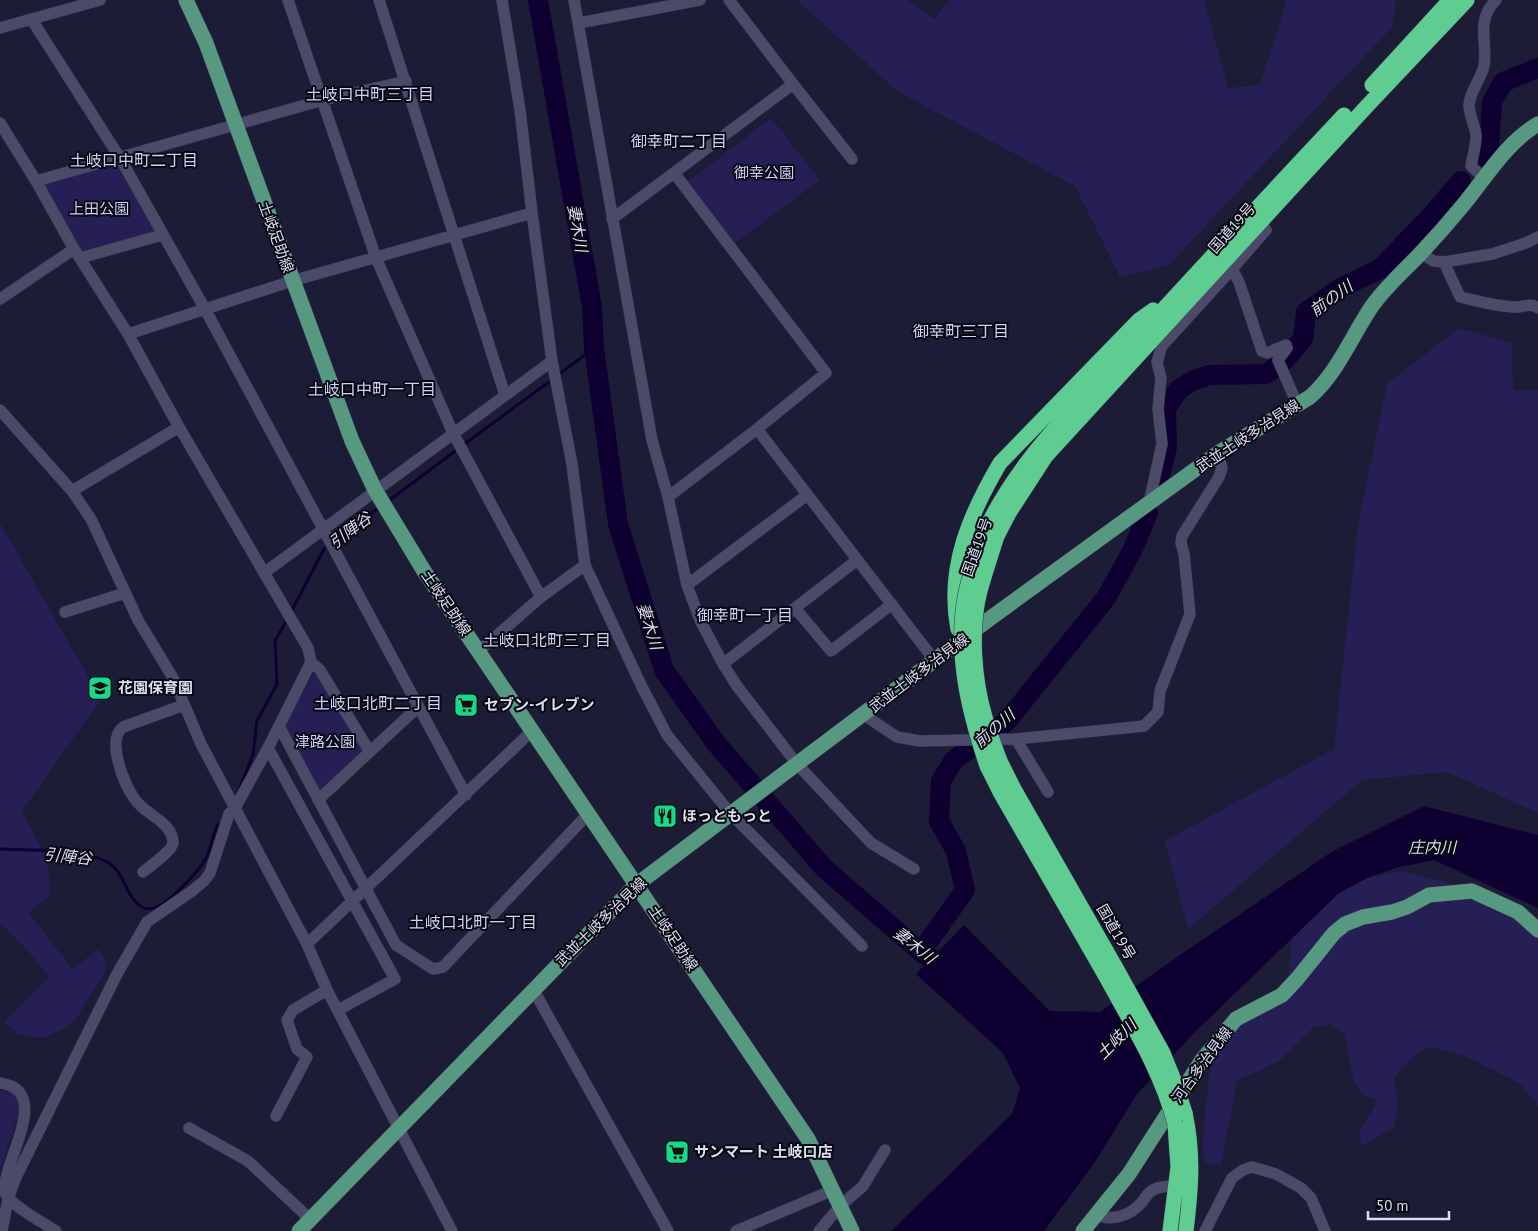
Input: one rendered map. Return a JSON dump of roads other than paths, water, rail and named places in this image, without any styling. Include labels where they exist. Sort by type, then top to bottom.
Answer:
[{"type":"highway","name":"国道19号","points":[[1170,1231],[1176,1186],[1180,1118],[1176,1085],[1163,1053],[1111,972],[1014,789],[994,763],[978,688],[975,621],[996,508],[1036,450],[1181,289],[1450,0]]},
{"type":"highway","name":"国道19号","points":[[991,535],[1009,513],[1046,456],[1367,106],[1467,0]]},
{"type":"highway","points":[[964,638],[957,628],[955,575],[963,538],[971,518],[1000,463],[1139,320],[1181,289]]},
{"type":"highway","name":"国道19号","points":[[1180,1118],[1191,1137],[1191,1191],[1186,1231]]},
{"type":"main road","name":"土岐足助線","points":[[186,0],[206,43],[352,441],[375,490],[424,571],[808,1138],[850,1227]]},
{"type":"main road","name":"武並土岐多治見線","points":[[299,1231],[636,884],[864,715],[964,638],[1149,503],[1218,453],[1310,397],[1319,389],[1374,302],[1464,204],[1510,146],[1526,131],[1538,124]]},
{"type":"main road","name":"河合多治見線","points":[[1083,1231],[1129,1174],[1202,1060],[1236,1019],[1282,995],[1334,933],[1345,924],[1363,917],[1392,912],[1407,907],[1429,895],[1472,891],[1518,912],[1538,930]]},
{"type":"street","points":[[0,28],[96,0]]},
{"type":"street","points":[[288,0],[376,258],[453,433],[541,597]]},
{"type":"street","points":[[379,0],[505,395]]},
{"type":"street","points":[[502,0],[520,110],[552,361],[572,464],[585,566],[640,685],[667,735],[732,812],[862,946]]},
{"type":"street","points":[[574,0],[652,440],[668,496],[687,585],[700,620],[737,686],[795,766],[872,843],[914,869]]},
{"type":"street","points":[[579,23],[700,0]]},
{"type":"street","points":[[729,0],[852,160]]},
{"type":"street","points":[[1484,178],[1471,166],[1476,136],[1469,107],[1470,98],[1484,68],[1483,36],[1485,18],[1488,8],[1496,0]]},
{"type":"street","points":[[32,20],[120,158],[162,236],[205,308],[466,795]]},
{"type":"street","points":[[36,181],[323,100],[406,81]]},
{"type":"street","points":[[612,219],[675,174],[793,84]]},
{"type":"street","points":[[0,124],[36,181],[77,254],[128,334],[179,427],[308,648],[311,662],[320,670],[370,752]]},
{"type":"street","points":[[668,496],[757,429],[826,373],[675,174]]},
{"type":"street","points":[[128,334],[292,281],[532,213]]},
{"type":"street","points":[[1149,503],[1162,444],[1158,409],[1161,378],[1157,362],[1158,353],[1162,346],[1266,230],[1260,223]]},
{"type":"street","points":[[0,299],[77,254],[162,236]]},
{"type":"street","points":[[1421,253],[1433,261],[1444,262],[1492,254],[1538,238]]},
{"type":"street","points":[[1444,262],[1460,297],[1509,306],[1528,305],[1538,308]]},
{"type":"street","points":[[1232,269],[1239,282],[1262,351],[1267,353],[1286,345],[1287,348],[1280,364],[1297,404]]},
{"type":"street","points":[[264,573],[552,361]]},
{"type":"street","points":[[0,410],[72,491],[91,519],[138,620],[173,678],[201,744],[307,944],[327,990],[452,1231]]},
{"type":"street","points":[[72,491],[179,427]]},
{"type":"street","points":[[757,429],[935,661]]},
{"type":"street","points":[[864,715],[897,737],[907,740],[983,741],[1144,726],[1158,712],[1160,692],[1190,614],[1184,554],[1181,543],[1182,536],[1219,477],[1222,468],[1218,453]]},
{"type":"street","points":[[687,585],[807,495]]},
{"type":"street","points":[[723,664],[857,560]]},
{"type":"street","points":[[479,650],[541,597],[585,566]]},
{"type":"street","points":[[65,612],[125,593]]},
{"type":"street","points":[[795,608],[831,651],[892,604]]},
{"type":"street","points":[[2,1231],[8,1199],[16,1177],[114,972],[147,922],[204,881],[213,866],[229,814],[235,808],[268,748],[311,662]]},
{"type":"street","points":[[143,872],[169,850],[173,844],[170,832],[165,824],[143,810],[134,798],[121,771],[115,744],[116,736],[118,730],[123,727],[184,705]]},
{"type":"street","points":[[318,800],[418,707]]},
{"type":"street","points":[[279,726],[396,945],[433,970],[443,967],[589,813]]},
{"type":"street","points":[[307,944],[533,730]]},
{"type":"street","points":[[1016,739],[1048,792]]},
{"type":"street","points":[[268,748],[395,979],[338,1010]]},
{"type":"street","points":[[533,989],[668,1231]]},
{"type":"street","points":[[276,1116],[307,1058],[297,1049],[286,1020],[293,1010],[327,990]]},
{"type":"street","points":[[0,1083],[18,1090],[22,1096],[23,1104],[16,1138],[3,1176],[3,1190],[8,1199],[56,1231]]},
{"type":"street","points":[[189,1128],[248,1161],[311,1220]]},
{"type":"street","points":[[819,1231],[840,1206],[863,1186],[885,1150]]},
{"type":"street","points":[[1205,1231],[1232,1178],[1243,1170],[1252,1167],[1276,1174],[1301,1188],[1310,1198],[1325,1231]]},
{"type":"street","points":[[1096,1214],[1103,1218],[1122,1216],[1135,1209],[1148,1193],[1155,1189],[1176,1186]]},
{"type":"street","points":[[736,1231],[833,1190]]},
{"type":"street","points":[[1212,1217],[1214,1231]]},
{"type":"water","points":[[1424,806],[1538,835],[1538,908],[1434,860],[1396,868],[1367,878],[1339,893],[1195,1032],[1137,1094],[1095,1162],[1044,1231],[891,1231],[1012,1114],[1020,1088],[1003,1053],[916,974],[964,925],[1050,1011],[1100,1012],[1333,851]]},
{"type":"waterway","name":"妻木川","points":[[538,0],[592,307],[594,348],[618,524],[664,670],[715,742],[824,868],[921,952],[953,973]]},
{"type":"waterway","name":"前の川","points":[[1482,157],[1489,149],[1492,102],[1503,82],[1538,68]]},
{"type":"waterway","name":"前の川","points":[[1159,480],[1167,447],[1166,408],[1179,389],[1192,381],[1209,375],[1266,374],[1283,362],[1303,339],[1306,312],[1342,287],[1380,269],[1432,215],[1461,181]]},
{"type":"waterway","name":"引陣谷","points":[[558,375],[594,348]]},
{"type":"waterway","name":"引陣谷","points":[[463,445],[553,379]]},
{"type":"waterway","name":"引陣谷","points":[[387,502],[458,449]]},
{"type":"waterway","name":"引陣谷","points":[[291,612],[324,549],[380,507]]},
{"type":"waterway","name":"前の川","points":[[921,952],[965,890],[956,851],[939,821],[941,781],[954,760],[1007,721],[1106,598],[1133,549],[1148,513]]},
{"type":"waterway","name":"引陣谷","points":[[238,792],[253,755],[257,721],[277,684],[275,641],[288,618]]},
{"type":"waterway","name":"引陣谷","points":[[0,849],[67,852],[93,856],[110,863],[137,903],[146,909],[152,909],[169,899],[199,868],[208,854],[218,824]]},
{"type":"place","name":"花園保育園","points":[[100,688]]},
{"type":"place","name":"セブン-イレブン","points":[[466,705]]},
{"type":"place","name":"ほっともっと","points":[[665,816]]},
{"type":"place","name":"サンマート 土岐口店","points":[[677,1152]]},
{"type":"district","name":"土岐口中町三丁目","points":[[370,94]]},
{"type":"district","name":"御幸町二丁目","points":[[679,141]]},
{"type":"district","name":"土岐口中町二丁目","points":[[134,160]]},
{"type":"district","name":"御幸町三丁目","points":[[961,331]]},
{"type":"district","name":"土岐口中町一丁目","points":[[372,389]]},
{"type":"district","name":"御幸町一丁目","points":[[745,615]]},
{"type":"district","name":"土岐口北町三丁目","points":[[547,640]]},
{"type":"district","name":"土岐口北町二丁目","points":[[378,703]]},
{"type":"district","name":"土岐口北町一丁目","points":[[473,922]]},
{"type":"park label","name":"御幸公園","points":[[764,173]]},
{"type":"park label","name":"上田公園","points":[[99,209]]},
{"type":"park label","name":"津路公園","points":[[325,742]]},
{"type":"water label","name":"庄内川","points":[[1432,847]]},
{"type":"water label","name":"土岐川","points":[[1116,1039]]}]
